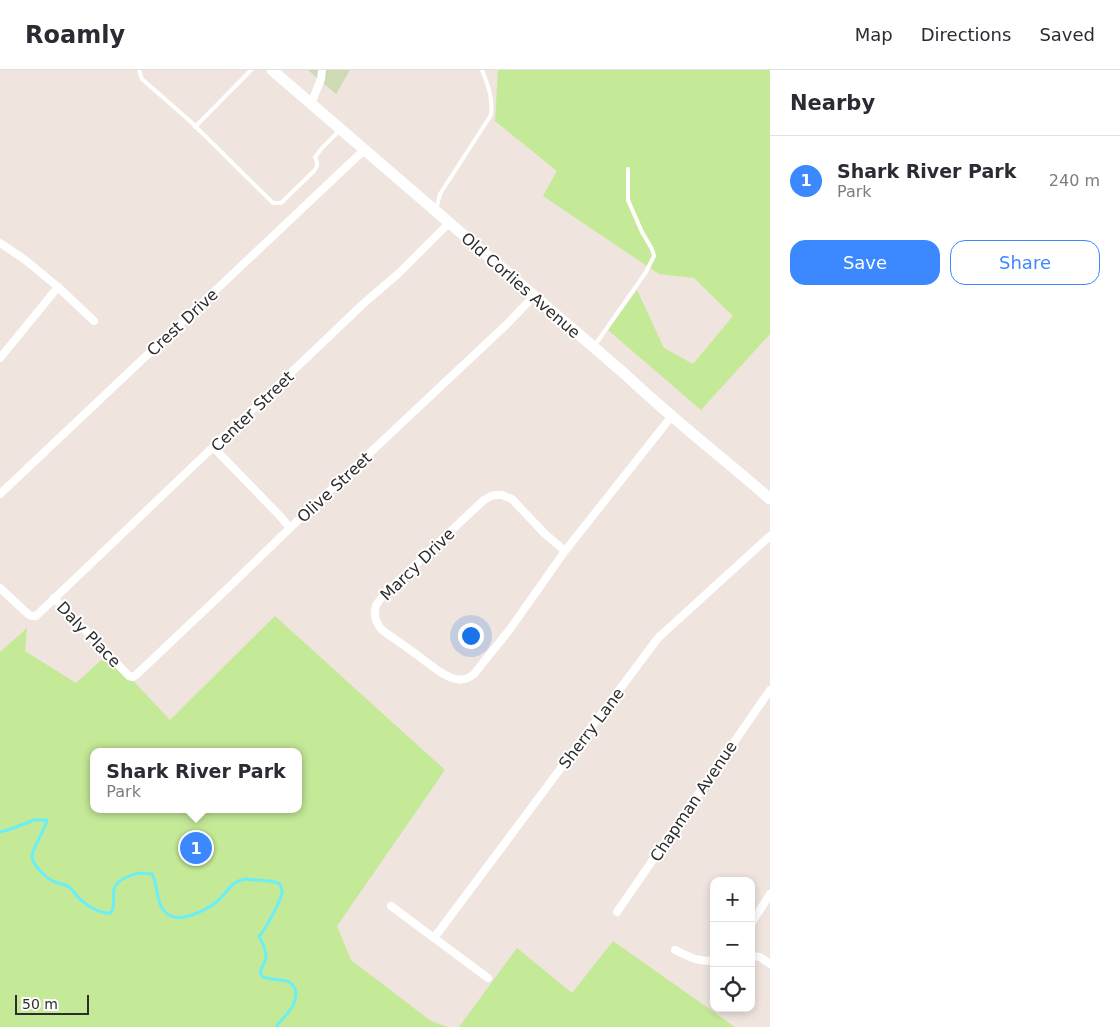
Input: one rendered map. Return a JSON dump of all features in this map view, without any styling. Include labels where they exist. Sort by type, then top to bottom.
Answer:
[{"type":"street","name":"Old Corlies Avenue","points":[[272,70],[671,416],[770,499]]},
{"type":"street","points":[[311,104],[321,79],[322,70]]},
{"type":"street","name":"Crest Drive","points":[[0,494],[364,150]]},
{"type":"street","name":"Center Street","points":[[54,598],[363,304],[399,273],[449,223]]},
{"type":"street","points":[[0,243],[24,259],[94,320]]},
{"type":"street","points":[[0,358],[58,287]]},
{"type":"street","name":"Olive Street","points":[[133,677],[507,324],[534,296]]},
{"type":"street","name":"Marcy Drive","points":[[565,551],[544,533],[512,499],[502,495],[491,496],[484,500],[378,602],[374,614],[376,621],[382,630],[448,676],[462,680],[474,674],[510,628],[565,551],[671,416]]},
{"type":"street","points":[[213,447],[290,528]]},
{"type":"street","name":"Sherry Lane","points":[[434,938],[658,638],[770,536]]},
{"type":"street","name":"Daly Place","points":[[0,588],[32,616],[36,616],[54,598],[129,676],[133,677]]},
{"type":"street","name":"Chapman Avenue","points":[[617,912],[770,690]]},
{"type":"street","points":[[752,922],[770,894]]},
{"type":"street","points":[[390,906],[488,978]]},
{"type":"street","points":[[675,950],[701,961],[710,960]]},
{"type":"street","points":[[755,956],[760,957],[770,964]]},
{"type":"lane","points":[[139,70],[142,79],[196,127],[273,203],[282,203],[314,171],[318,166],[316,156],[341,130]]},
{"type":"lane","points":[[196,127],[251,70]]},
{"type":"lane","points":[[435,212],[440,194],[491,115],[490,90],[482,70]]},
{"type":"lane","points":[[593,347],[646,272],[654,256],[652,248],[642,232],[628,200],[628,169]]},
{"type":"green space","points":[[308,70],[350,70],[336,94]]},
{"type":"green space","points":[[498,70],[770,70],[770,334],[701,410],[608,330],[637,290],[664,348],[693,364],[733,316],[694,278],[659,274],[543,196],[557,171],[495,121]]},
{"type":"green space","points":[[275,616],[445,770],[337,926],[351,960],[431,1021],[448,1027],[0,1027],[0,652],[27,628],[25,651],[76,683],[108,654],[170,720]]},
{"type":"green space","points":[[613,941],[710,1009],[710,1012],[714,1012],[735,1027],[459,1027],[517,948],[572,993]]},
{"type":"waterway","points":[[0,832],[34,820],[47,820],[33,852],[34,863],[48,878],[66,885],[88,906],[106,913],[111,913],[114,904],[115,885],[126,877],[140,873],[152,874],[162,908],[168,915],[176,917],[189,916],[208,908],[218,901],[233,884],[240,880],[270,881],[280,884],[282,892],[279,901],[259,936],[266,955],[261,970],[262,976],[286,981],[293,985],[296,992],[295,1001],[276,1027]]},
{"type":"place","name":"Shark River Park","points":[[196,848]]}]
